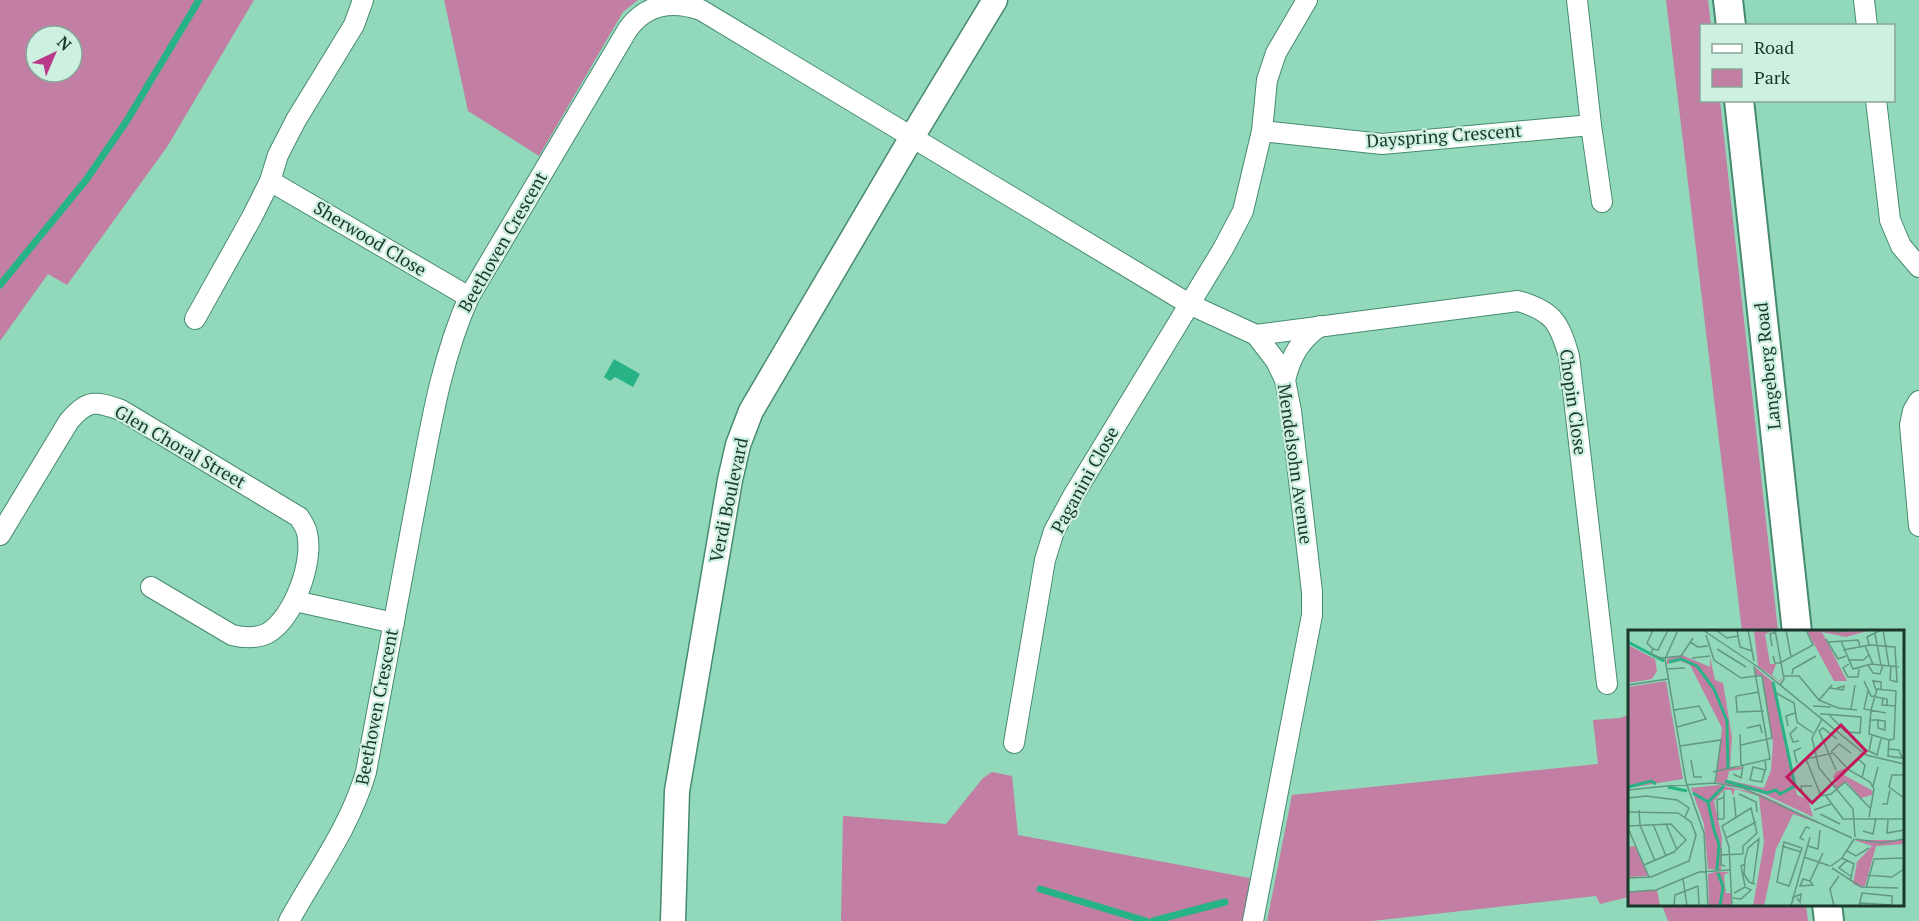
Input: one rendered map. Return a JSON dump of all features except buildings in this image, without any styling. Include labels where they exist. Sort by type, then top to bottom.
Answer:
[{"type":"main road","points":[[1728,0],[1731,24]]},
{"type":"main road","name":"Langeberg Road","points":[[1739,102],[1797,630]]},
{"type":"main road","points":[[1827,906],[1829,921]]},
{"type":"street","points":[[195,319],[252,217],[270,181],[278,155],[296,120],[354,25],[363,0]]},
{"type":"street","name":"Verdi Boulevard","points":[[673,921],[677,791],[730,480],[738,445],[751,411],[995,0]]},
{"type":"street","points":[[1189,304],[1223,249],[1242,211],[1262,131],[1267,80],[1276,53],[1306,0]]},
{"type":"street","points":[[1577,0],[1602,202]]},
{"type":"street","points":[[1864,0],[1867,24]]},
{"type":"street","name":"Beethoven Crescent","points":[[289,921],[338,838],[361,788],[429,432],[457,325],[469,297],[634,20],[651,8],[661,5],[675,3],[704,5],[912,137]]},
{"type":"street","points":[[1876,102],[1890,220],[1901,246],[1919,267]]},
{"type":"street","name":"Dayspring Crescent","points":[[1262,131],[1382,144],[1591,125]]},
{"type":"street","name":"Mendelsohn Avenue","points":[[912,137],[1189,304],[1256,335],[1276,361],[1285,380],[1291,411],[1308,555],[1312,615],[1252,921]]},
{"type":"street","name":"Sherwood Close","points":[[270,181],[469,297]]},
{"type":"street","name":"Chopin Close","points":[[1256,335],[1518,301],[1540,309],[1556,323],[1563,333],[1569,356],[1607,684]]},
{"type":"street","name":"Paganini Close","points":[[1014,743],[1045,560],[1054,531],[1079,485],[1189,304]]},
{"type":"street","points":[[1285,380],[1289,365],[1299,345],[1320,326]]},
{"type":"street","points":[[1919,401],[1913,411],[1910,425],[1919,526]]},
{"type":"street","name":"Glen Choral Street","points":[[0,535],[74,416],[87,404],[97,402],[121,410],[298,517],[307,533],[309,549],[295,601],[278,624],[267,633],[257,637],[243,638],[232,635],[152,587]]},
{"type":"street","points":[[295,601],[394,623]]},
{"type":"green space","points":[[0,0],[254,0],[167,147],[67,285],[48,274],[0,341]]},
{"type":"green space","points":[[444,0],[638,0],[623,12],[539,156],[468,111]]},
{"type":"green space","points":[[1666,0],[1708,0],[1711,24],[1700,24],[1700,102],[1720,102],[1778,630],[1742,630]]},
{"type":"green space","points":[[1628,715],[1628,897],[1600,904],[1596,896],[1372,921],[1267,921],[1292,795],[1598,764],[1593,720]]},
{"type":"green space","points":[[992,772],[1012,776],[1018,835],[1250,878],[1243,921],[841,921],[843,816],[946,824],[983,778]]},
{"type":"green space","points":[[1662,906],[1806,906],[1808,921],[1668,921]]},
{"type":"shaded area","points":[[614,359],[640,374],[633,387],[615,377],[610,381],[604,377]]},
{"type":"waterway","points":[[0,285],[86,180],[126,122],[199,0]]},
{"type":"waterway","points":[[1040,889],[1146,921]]},
{"type":"waterway","points":[[1153,921],[1225,902]]}]
